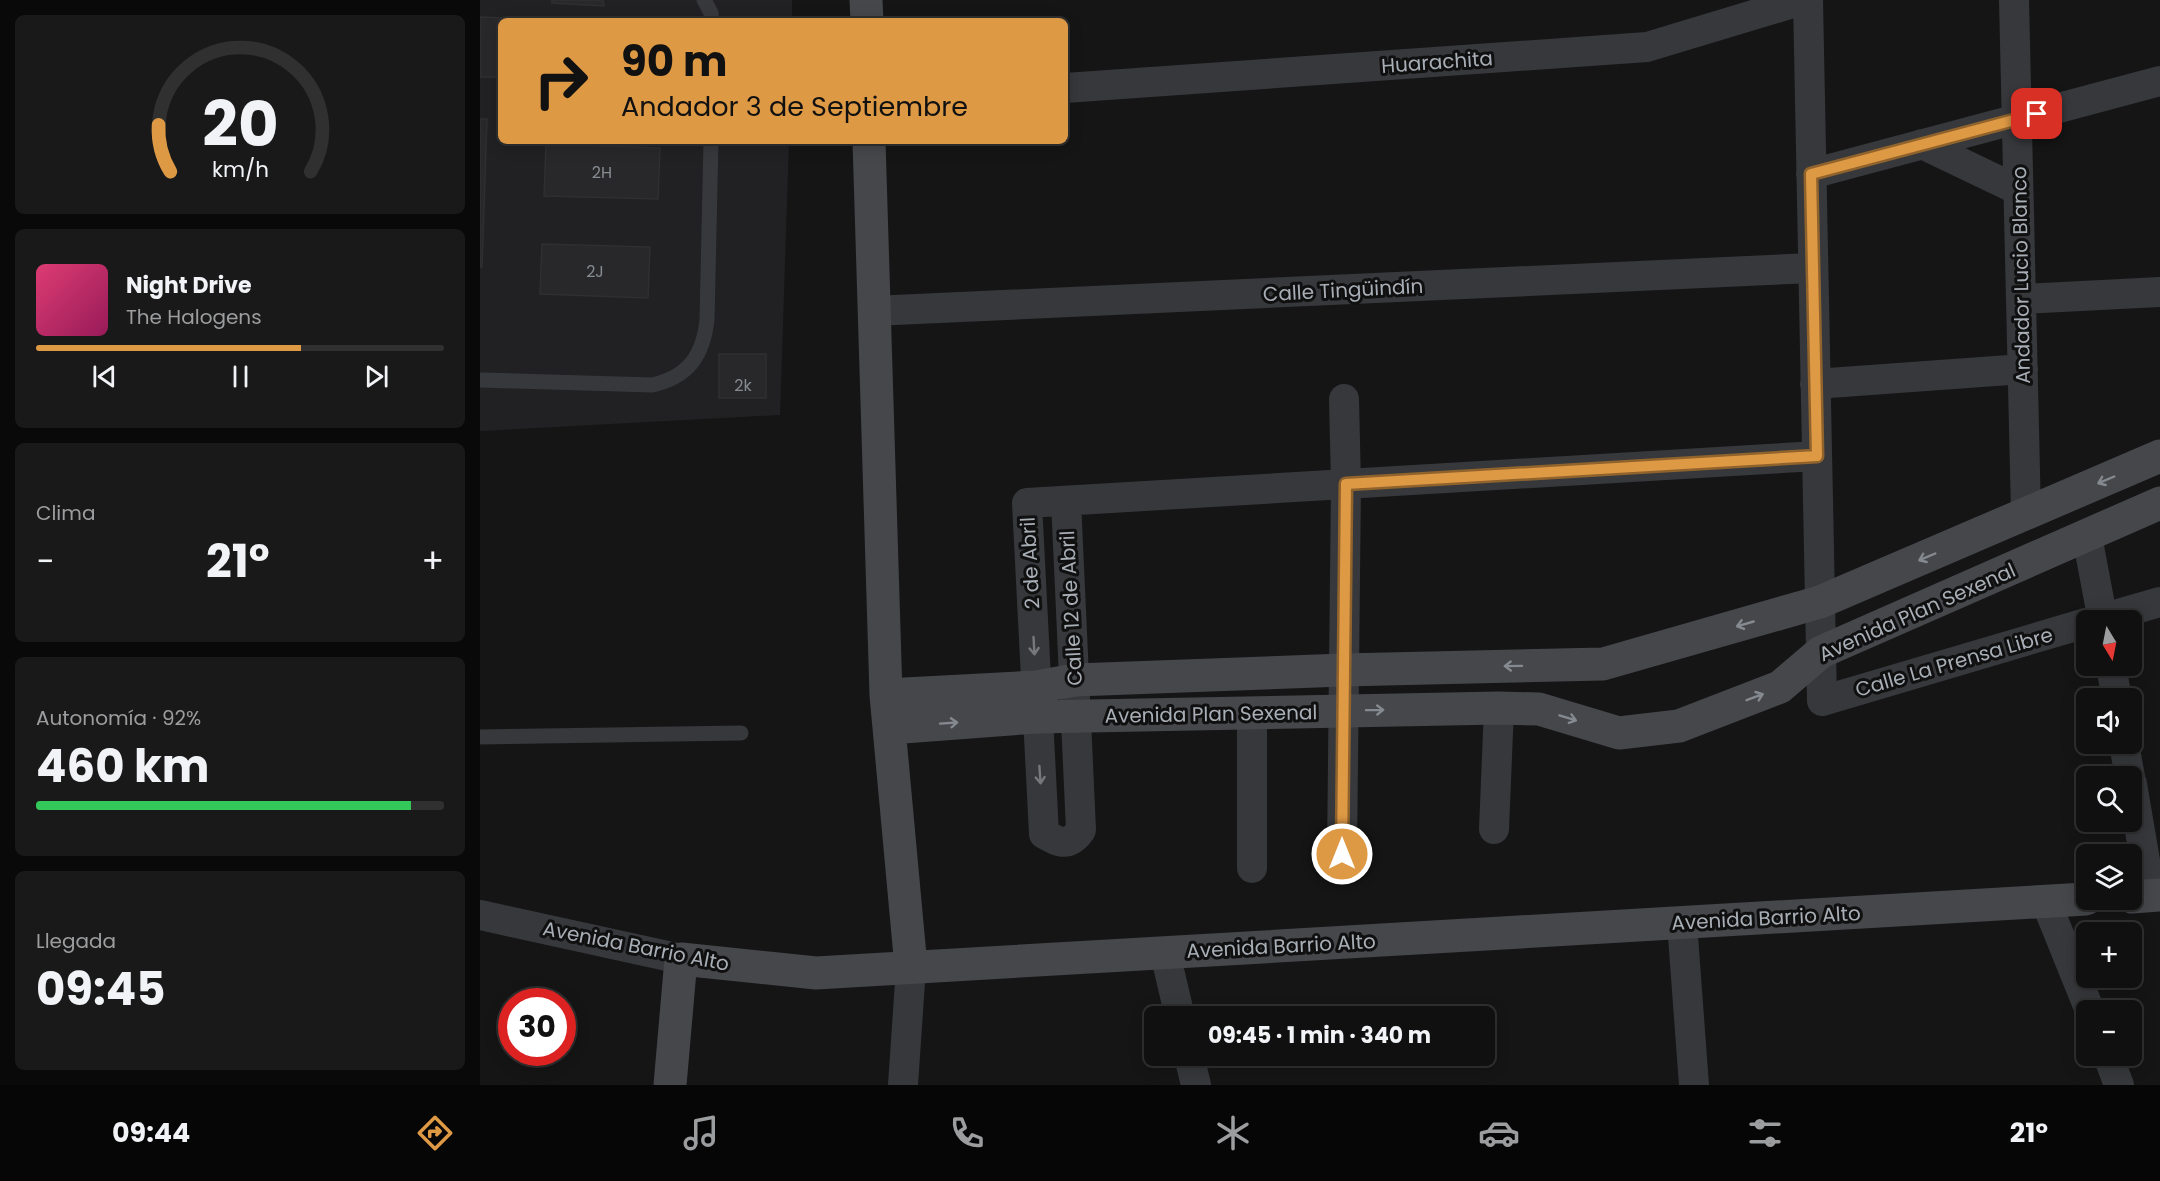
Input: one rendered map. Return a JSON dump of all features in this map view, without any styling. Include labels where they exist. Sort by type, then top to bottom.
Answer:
[{"type":"street","points":[[866,0],[867,18]]},
{"type":"street","name":"Huarachita","points":[[1068,88],[1647,47],[1803,0]]},
{"type":"street","points":[[1808,0],[1821,652]]},
{"type":"street","name":"Andador Lucio Blanco","points":[[2014,0],[2026,514]]},
{"type":"street","points":[[1811,174],[2160,81]]},
{"type":"street","points":[[869,144],[886,695],[891,728],[911,967],[903,1085]]},
{"type":"street","points":[[1922,144],[2018,190]]},
{"type":"street","name":"Calle Tingüindín","points":[[873,311],[1813,268]]},
{"type":"street","points":[[2021,299],[2160,292]]},
{"type":"street","points":[[1815,384],[2023,369]]},
{"type":"street","points":[[1342,854],[1346,484],[1344,399]]},
{"type":"street","name":"2 de Abril","points":[[1044,834],[1027,503],[1817,456]]},
{"type":"street","name":"Avenida Plan Sexenal","points":[[891,728],[1036,702],[1075,680],[1343,670],[1603,664],[1820,602],[2160,456]]},
{"type":"street","name":"Calle 12 de Abril","points":[[1044,834],[1057,842],[1066,842],[1075,840],[1081,830],[1066,501]]},
{"type":"street","name":"Avenida Plan Sexenal","points":[[886,695],[1036,702],[1077,716],[1499,708],[1539,709],[1619,733],[1679,726],[1780,687],[1821,652],[2160,503]]},
{"type":"street","points":[[2087,536],[2095,610]]},
{"type":"street","name":"Calle La Prensa Libre","points":[[2133,610],[2160,602]]},
{"type":"street","name":"Calle La Prensa Libre","points":[[1821,652],[1822,701],[2076,627]]},
{"type":"street","points":[[1494,830],[1499,708]]},
{"type":"street","points":[[1252,713],[1252,868]]},
{"type":"street","points":[[2140,832],[2151,902]]},
{"type":"street","name":"Avenida Barrio Alto","points":[[480,915],[681,958],[816,973],[2076,900]]},
{"type":"street","points":[[2046,902],[2086,1000]]},
{"type":"street","points":[[1682,923],[1694,1085]]},
{"type":"street","points":[[1165,953],[1177,1006]]},
{"type":"street","points":[[670,1085],[681,958]]},
{"type":"street","points":[[1191,1066],[1196,1085]]},
{"type":"street","points":[[2112,1066],[2119,1085]]},
{"type":"lane","points":[[704,0],[712,18]]},
{"type":"lane","points":[[480,380],[652,385],[682,374],[690,366],[705,340],[707,320],[711,144]]},
{"type":"lane","points":[[480,737],[741,733]]},
{"type":"shaded area","points":[[480,0],[792,0],[792,18],[498,18],[498,144],[789,144],[780,415],[480,431]]},
{"type":"building","points":[[552,0],[603,0],[604,6],[552,3]]},
{"type":"building","points":[[480,17],[505,18],[498,18],[498,77],[480,77]]},
{"type":"building","points":[[480,119],[487,119],[482,267],[480,267]]},
{"type":"building","points":[[546,144],[660,148],[658,199],[544,196]]},
{"type":"building","points":[[542,244],[650,247],[648,298],[540,294]]},
{"type":"building","points":[[719,354],[766,354],[766,398],[719,398]]},
{"type":"route","points":[[1342,854],[1346,484],[1817,456],[1811,174],[2037,114]]}]
